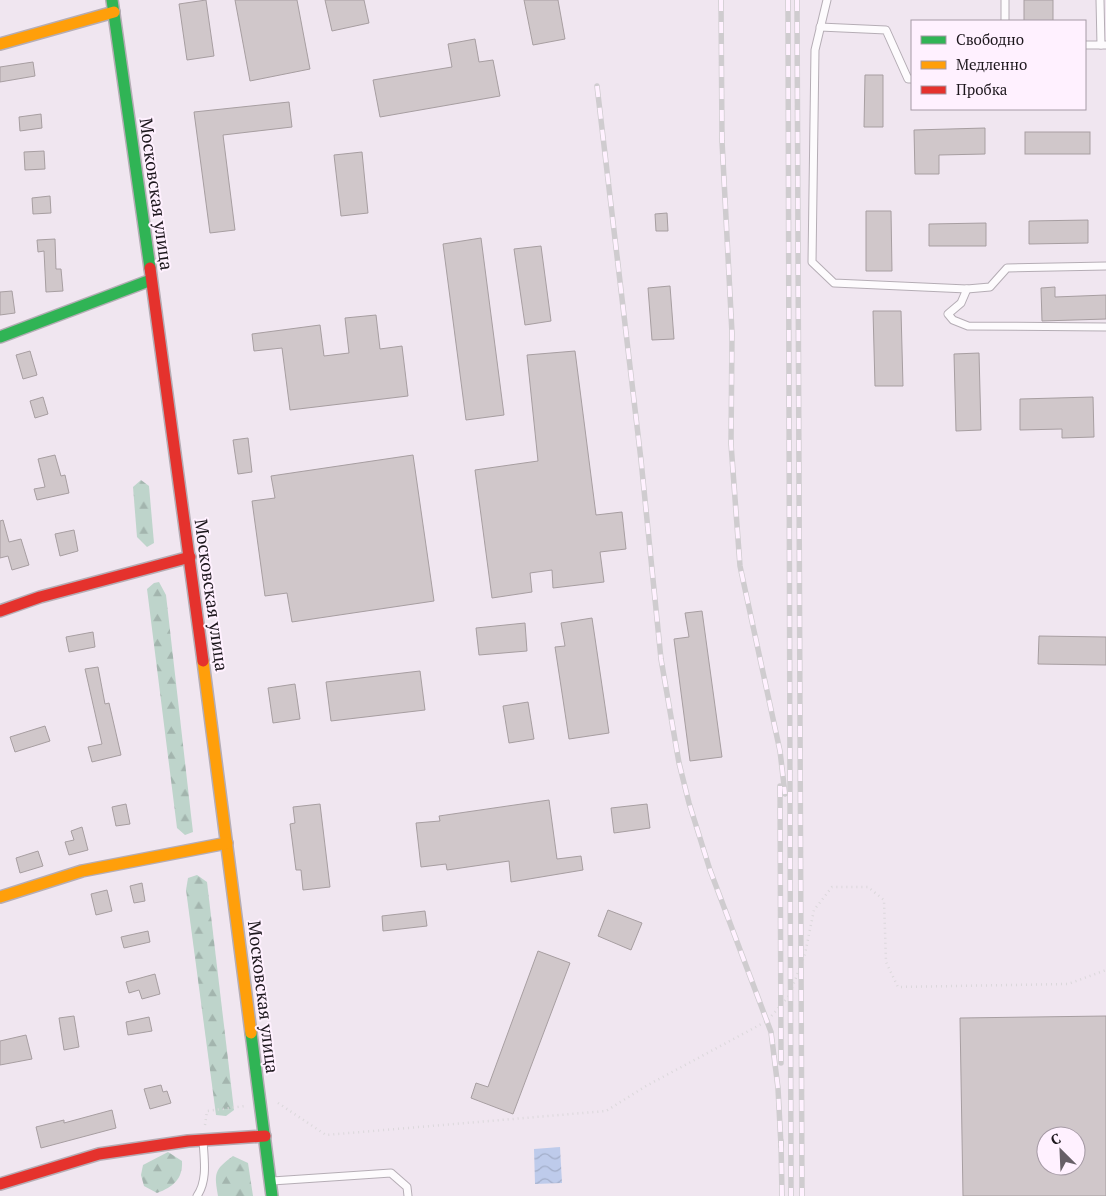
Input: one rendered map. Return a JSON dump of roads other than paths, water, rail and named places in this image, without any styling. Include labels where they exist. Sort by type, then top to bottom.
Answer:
[{"type":"main road","name":"Московская улица","points":[[112,0],[190,557],[272,1196]]},
{"type":"main road","points":[[0,44],[114,12]]},
{"type":"main road","points":[[0,336],[151,280]]},
{"type":"main road","points":[[0,611],[40,597],[190,557]]},
{"type":"main road","points":[[0,897],[82,871],[227,843]]},
{"type":"main road","points":[[0,1184],[99,1154],[203,1140],[265,1136]]},
{"type":"lane","points":[[827,0],[815,50],[812,262],[834,282],[967,289],[990,287],[1007,268],[1106,266]]},
{"type":"lane","points":[[1005,0],[1005,20]]},
{"type":"lane","points":[[1086,45],[1103,45],[1100,0]]},
{"type":"lane","points":[[820,27],[886,30],[908,79],[911,79]]},
{"type":"lane","points":[[967,289],[961,303],[948,314],[953,320],[968,326],[1106,327]]},
{"type":"lane","points":[[197,1196],[202,1189],[205,1168],[203,1140]]},
{"type":"lane","points":[[270,1181],[391,1173],[407,1187],[408,1196]]},
{"type":"water","points":[[560,1147],[562,1183],[535,1184],[534,1149]]},
{"type":"railway","points":[[721,0],[722,141],[732,333],[731,444],[740,566],[780,751],[785,794]]},
{"type":"railway","points":[[788,0],[791,1196]]},
{"type":"railway","points":[[797,0],[802,1196]]},
{"type":"railway","points":[[597,86],[641,460],[661,659],[679,763],[689,803],[710,870],[771,1032],[778,1088],[781,1146]]},
{"type":"railway","points":[[780,786],[781,1063]]},
{"type":"railway","points":[[781,1141],[782,1196]]}]
